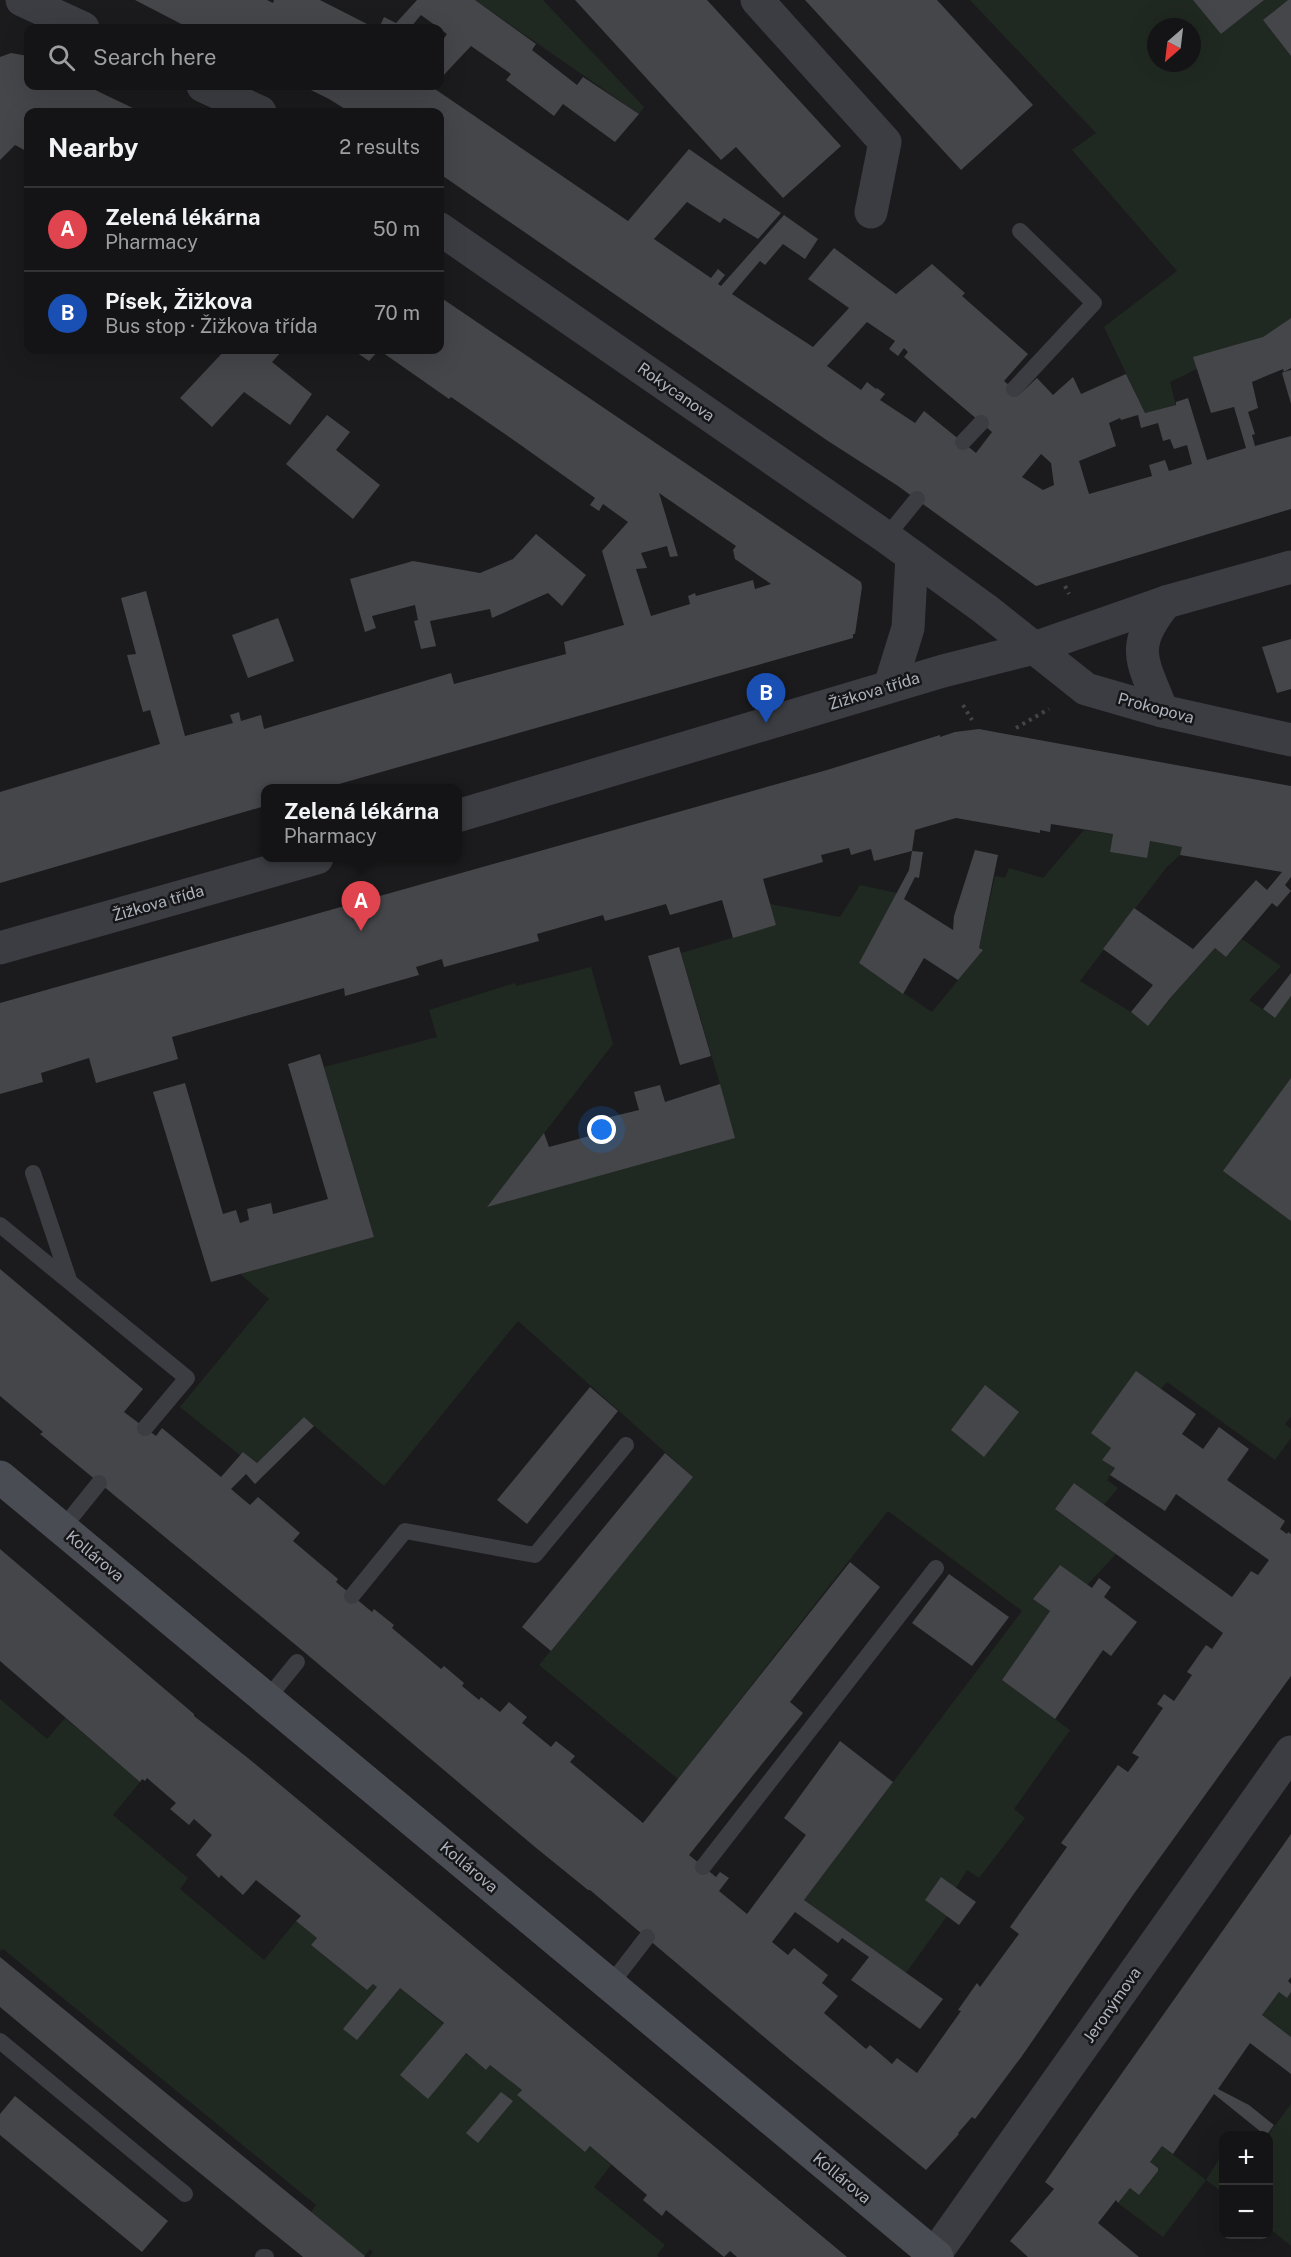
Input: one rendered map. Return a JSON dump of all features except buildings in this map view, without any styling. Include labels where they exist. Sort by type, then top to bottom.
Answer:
[{"type":"main road","name":"Kollárova","points":[[0,1477],[935,2256]]},
{"type":"street","points":[[22,0],[73,24]]},
{"type":"street","points":[[756,0],[885,141],[871,212]]},
{"type":"street","points":[[212,90],[251,108]]},
{"type":"street","name":"Rokycanova","points":[[444,232],[886,537],[1034,648]]},
{"type":"street","points":[[890,686],[908,627],[912,556]]},
{"type":"street","name":"Žižkova třída","points":[[462,814],[890,686],[1034,648],[1166,602],[1291,567]]},
{"type":"street","points":[[1162,711],[1141,657],[1143,638],[1150,621],[1166,602]]},
{"type":"street","name":"Prokopova","points":[[1034,648],[1086,689],[1162,711],[1291,740]]},
{"type":"street","name":"Žižkova třída","points":[[0,948],[303,862]]},
{"type":"street","name":"Jeronýmova","points":[[935,2256],[1291,1752]]},
{"type":"lane","points":[[1014,389],[1094,303],[1020,231]]},
{"type":"lane","points":[[963,442],[981,423]]},
{"type":"lane","points":[[886,537],[917,499]]},
{"type":"lane","points":[[33,1173],[70,1281]]},
{"type":"lane","points":[[0,1225],[187,1378],[145,1428]]},
{"type":"lane","points":[[352,1596],[405,1531],[535,1555],[626,1445]]},
{"type":"lane","points":[[63,1529],[99,1483]]},
{"type":"lane","points":[[702,1867],[936,1568]]},
{"type":"lane","points":[[267,1699],[297,1662]]},
{"type":"lane","points":[[610,1985],[647,1937]]},
{"type":"lane","points":[[0,2041],[185,2194]]},
{"type":"shaded area","points":[[475,0],[543,0],[644,107],[639,114]]},
{"type":"shaded area","points":[[970,0],[1195,0],[1221,34],[1264,0],[1288,0],[1263,20],[1291,56],[1291,318],[1263,337],[1170,382],[1176,405],[1145,413],[1104,327],[1177,271],[1072,150],[1096,133]]},
{"type":"shaded area","points":[[1084,830],[1113,834],[1110,852],[1146,858],[1150,841],[1182,847],[1180,855],[1166,868],[1080,981],[1131,1012],[1148,1026],[1215,948],[1226,957],[1242,939],[1281,966],[1249,1000],[1275,1018],[1291,996],[1291,1417],[1285,1424],[1291,1429],[1291,1438],[1275,1460],[1167,1382],[1161,1389],[1136,1372],[1111,1448],[1102,1460],[1115,1468],[1107,1480],[1118,1488],[1104,1505],[1074,1483],[1055,1509],[1116,1554],[1087,1585],[1060,1565],[1033,1599],[1050,1611],[1002,1680],[1070,1730],[1014,1809],[1025,1818],[979,1878],[967,1870],[956,1888],[941,1878],[925,1900],[947,1916],[906,1973],[804,1900],[1022,1611],[888,1511],[678,1779],[539,1665],[693,1477],[518,1321],[384,1486],[304,1417],[257,1463],[243,1452],[240,1455],[180,1407],[269,1299],[240,1274],[374,1237],[324,1067],[437,1037],[429,1010],[515,983],[516,986],[591,967],[613,1044],[488,1206],[720,1084],[681,953],[776,925],[770,904],[840,917],[860,885],[897,893],[859,963],[932,1012],[982,951],[979,948],[995,876],[1005,878],[1009,868],[1043,878]]},
{"type":"shaded area","points":[[0,1699],[47,1739],[65,1718],[140,1782],[113,1815],[188,1878],[180,1889],[264,1960],[296,1921],[317,1938],[311,1945],[367,1990],[373,1984],[378,1987],[400,1988],[457,2035],[465,2044],[466,2054],[486,2070],[490,2065],[522,2090],[518,2096],[585,2152],[590,2146],[611,2165],[594,2187],[665,2245],[657,2255],[659,2257],[369,2257],[373,2252],[370,2249],[365,2256],[311,2212],[316,2205],[3,1949],[0,1951]]},
{"type":"shaded area","points":[[1279,1992],[1287,1998],[1291,1992],[1291,2037],[1262,2015]]},
{"type":"shaded area","points":[[1291,2104],[1291,2246],[1273,2231],[1273,2131],[1271,2131]]},
{"type":"shaded area","points":[[1162,2146],[1206,2180],[1163,2237],[1118,2203],[1130,2188],[1139,2195],[1158,2171],[1158,2168],[1150,2162]]},
{"type":"shaded area","points":[[1219,2159],[1219,2185],[1219,2190],[1206,2180]]},
{"type":"place","name":"Písek, Žižkova","points":[[766,723]]},
{"type":"place","name":"Zelená lékárna","points":[[361,931]]}]
